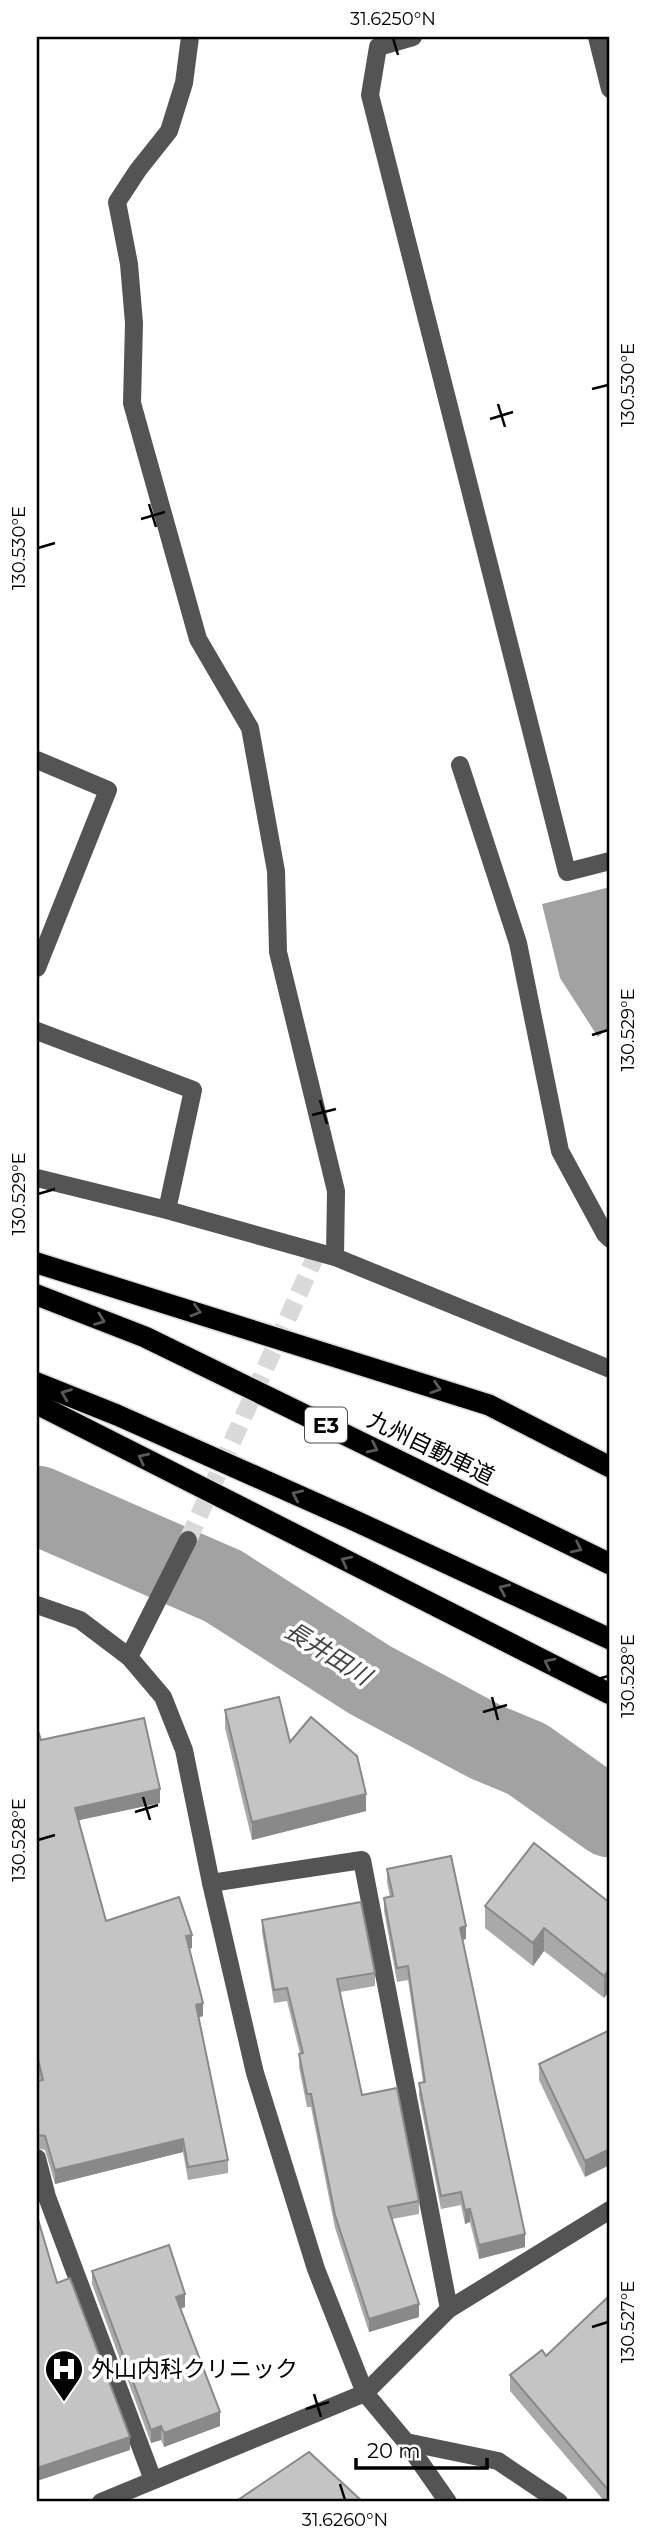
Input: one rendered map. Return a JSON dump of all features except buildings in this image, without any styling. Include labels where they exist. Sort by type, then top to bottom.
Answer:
[{"type":"highway","points":[[37,1263],[489,1405],[610,1467]]},
{"type":"highway","name":"九州自動車道","points":[[37,1295],[145,1337],[610,1564]]},
{"type":"highway","points":[[37,1383],[117,1415],[349,1518],[610,1639]]},
{"type":"highway","points":[[37,1404],[610,1694]]},
{"type":"street","points":[[190,37],[184,83],[169,131],[117,202],[129,264],[132,299],[132,403],[198,639],[250,728],[276,871],[278,952],[336,1191],[335,1257]]},
{"type":"street","points":[[413,37],[381,42],[370,95],[567,872],[610,861]]},
{"type":"street","points":[[597,37],[610,89]]},
{"type":"street","points":[[37,760],[108,790],[37,968]]},
{"type":"street","points":[[460,765],[518,943],[560,1152],[610,1239]]},
{"type":"street","points":[[37,1031],[193,1090],[167,1210]]},
{"type":"street","points":[[37,1178],[167,1210],[335,1257],[610,1369]]},
{"type":"street","points":[[129,1657],[186,1543]]},
{"type":"street","points":[[37,1605],[80,1620],[129,1657],[163,1697],[184,1750],[211,1883],[255,2073],[316,2269],[365,2393],[406,2442],[448,2502]]},
{"type":"street","points":[[211,1883],[362,1860],[449,2309]]},
{"type":"street","points":[[37,2158],[42,2199],[153,2480]]},
{"type":"street","points":[[101,2502],[365,2393],[449,2309],[610,2210]]},
{"type":"street","points":[[406,2442],[499,2460],[559,2502]]},
{"type":"shaded area","points":[[610,887],[610,1026],[598,1037],[560,978],[542,904]]},
{"type":"waterway","name":"長井田川","points":[[37,1505],[223,1586],[370,1680],[486,1742],[527,1759],[610,1818]]},
{"type":"tunnel","points":[[188,1540],[317,1253]]},
{"type":"place","name":"外山内科クリニック","points":[[64,2403]]}]
